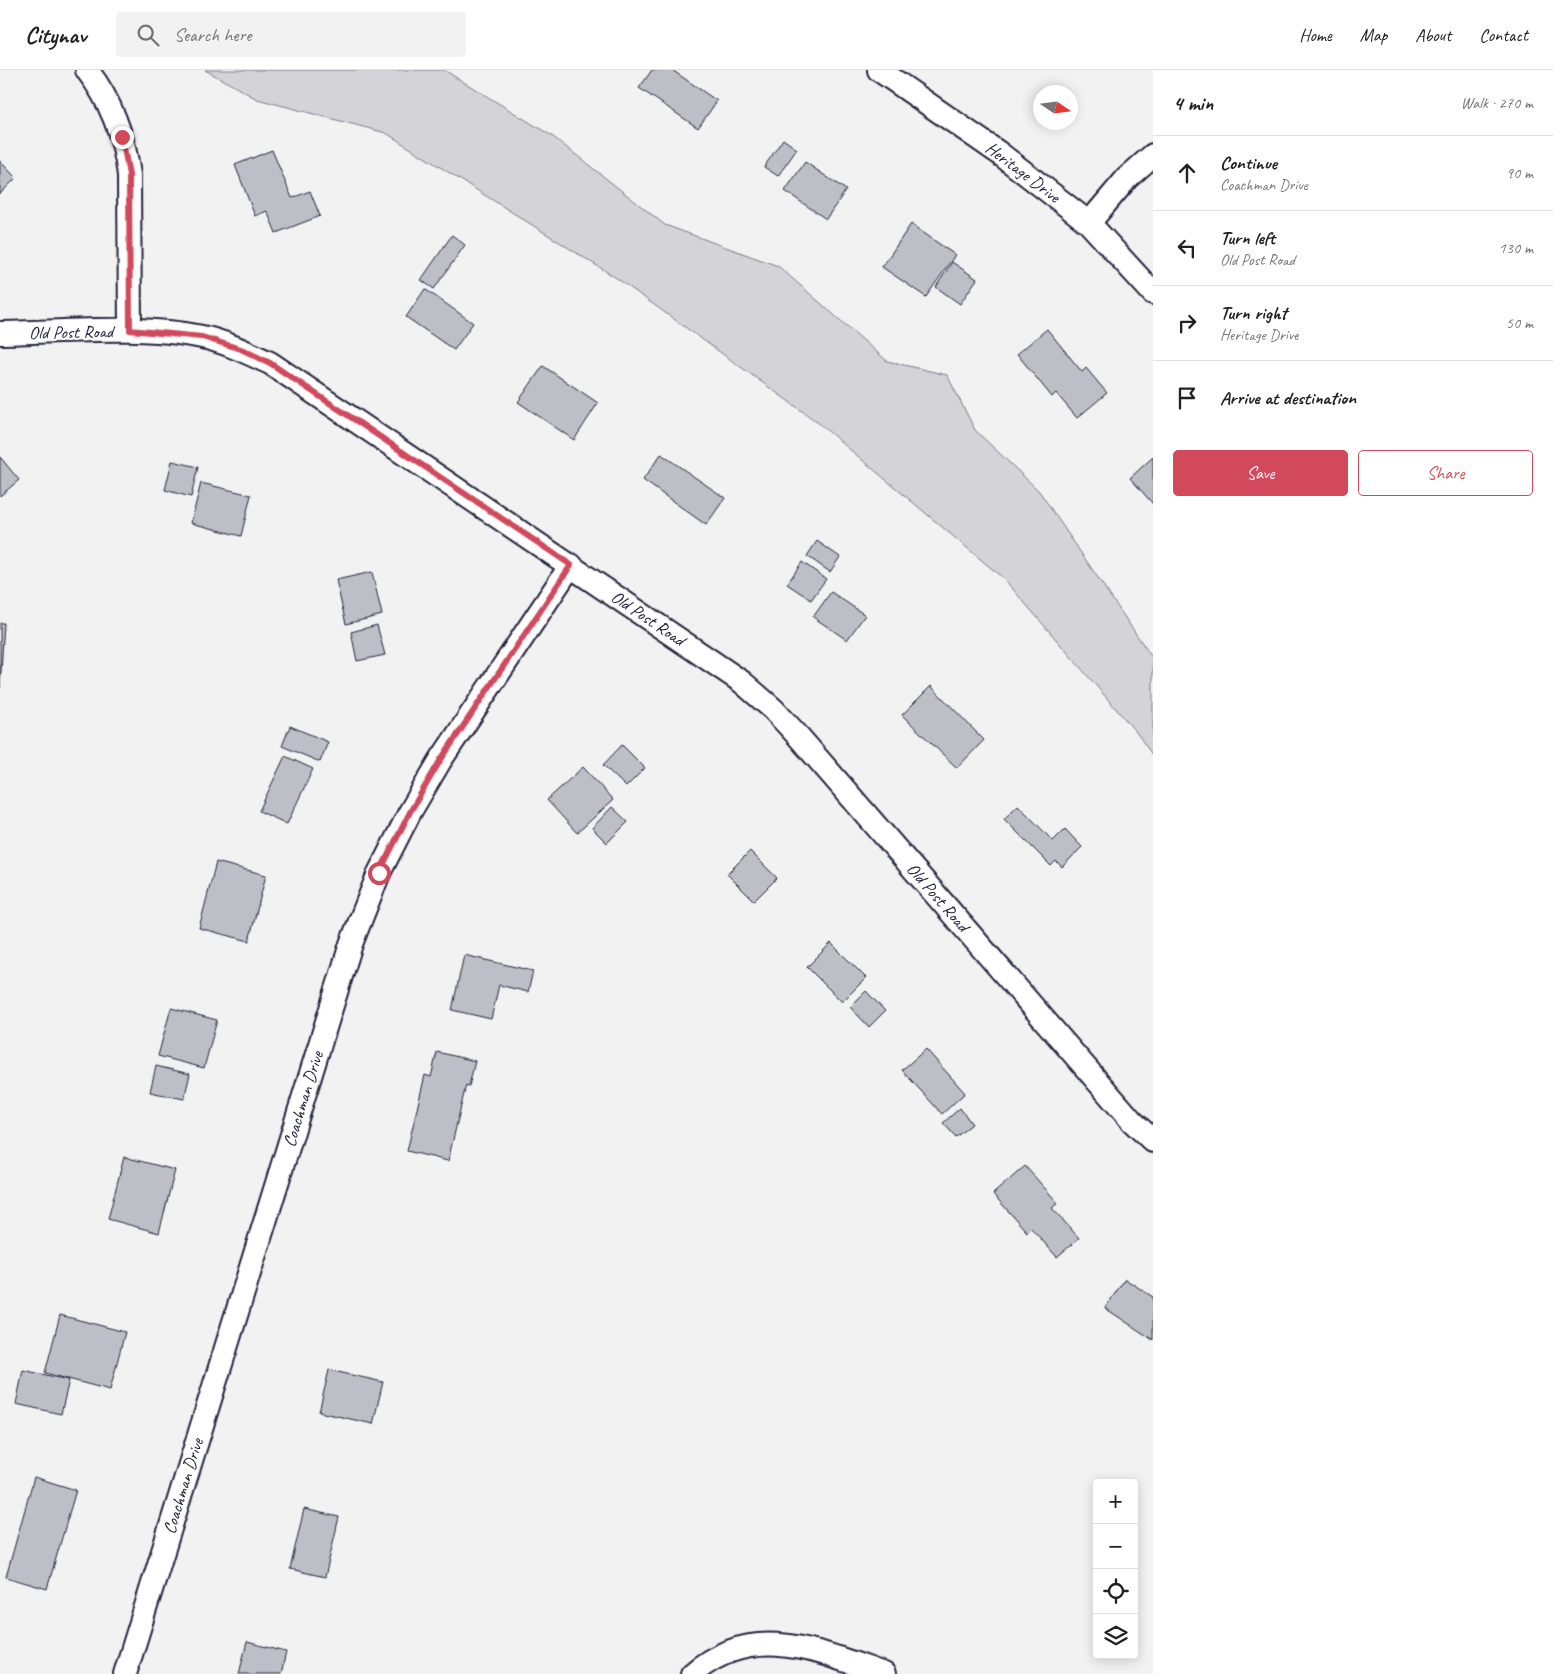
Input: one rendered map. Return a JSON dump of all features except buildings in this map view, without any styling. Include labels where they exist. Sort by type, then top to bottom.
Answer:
[{"type":"street","points":[[88,70],[113,111],[127,155],[130,194],[130,330]]},
{"type":"street","name":"Heritage Drive","points":[[879,70],[999,152],[1090,223],[1153,293]]},
{"type":"street","points":[[1090,223],[1127,178],[1153,155]]},
{"type":"street","name":"Old Post Road","points":[[0,333],[130,330],[202,337],[241,349],[270,363],[742,682],[773,708],[1132,1121],[1153,1141]]},
{"type":"street","name":"Coachman Drive","points":[[125,1674],[350,944],[379,873],[410,812],[440,761],[571,565]]},
{"type":"street","points":[[692,1674],[716,1658],[735,1650],[775,1643],[815,1650],[884,1674]]},
{"type":"shaded area","points":[[205,70],[444,70],[552,136],[665,225],[778,266],[887,361],[947,375],[975,430],[1039,491],[1153,659],[1153,756],[1136,732],[1004,579],[816,421],[618,279],[386,133],[257,99]]},
{"type":"route","points":[[122,137],[127,155],[129,175],[130,330],[202,337],[241,349],[270,363],[571,565],[440,761],[410,812],[379,873]]}]
